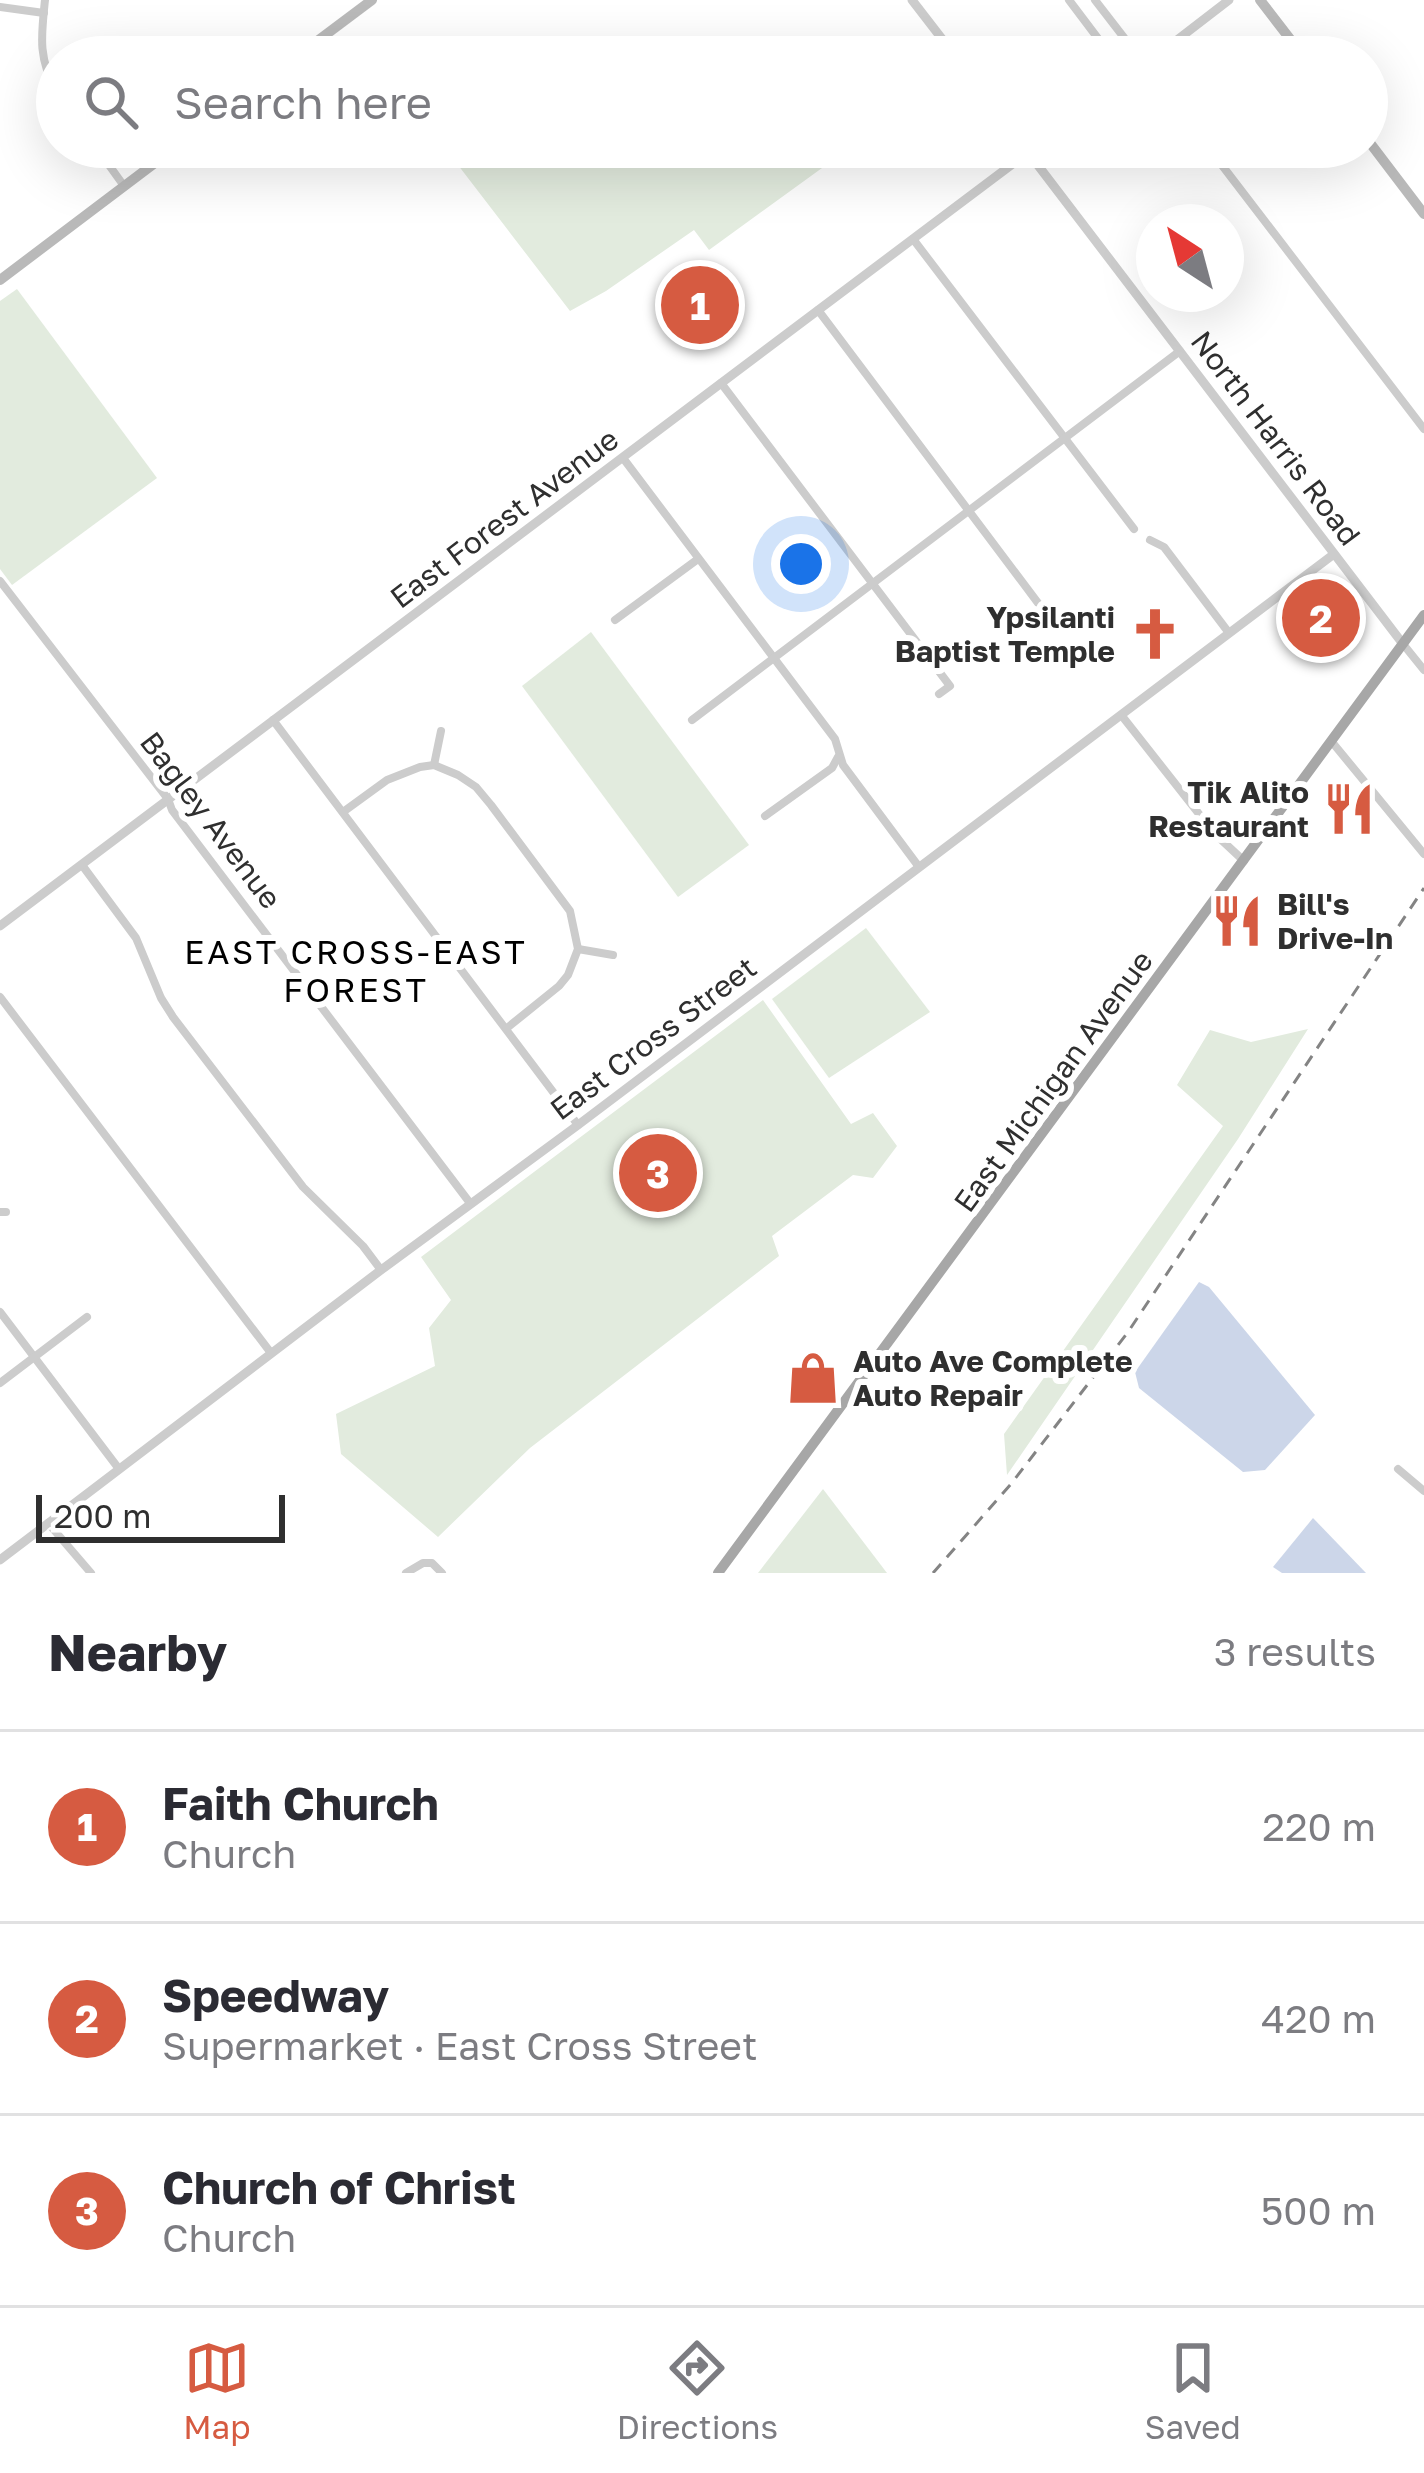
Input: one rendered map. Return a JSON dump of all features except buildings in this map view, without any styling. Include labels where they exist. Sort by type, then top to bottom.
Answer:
[{"type":"main road","points":[[324,36],[372,0]]},
{"type":"main road","points":[[1260,0],[1288,36]]},
{"type":"main road","points":[[1388,167],[1424,214]]},
{"type":"main road","points":[[0,280],[149,168]]},
{"type":"main road","name":"East Michigan Avenue","points":[[718,1573],[1424,615]]},
{"type":"street","points":[[42,36],[45,0]]},
{"type":"street","points":[[913,0],[940,36]]},
{"type":"street","points":[[1069,0],[1096,36]]},
{"type":"street","points":[[1095,0],[1123,36]]},
{"type":"street","points":[[1182,36],[1229,0]]},
{"type":"street","points":[[0,7],[44,13]]},
{"type":"street","points":[[110,168],[124,187]]},
{"type":"street","name":"East Forest Avenue","points":[[0,926],[1005,168]]},
{"type":"street","name":"North Harris Road","points":[[1043,168],[1403,644]]},
{"type":"street","points":[[1224,168],[1424,429]]},
{"type":"street","points":[[913,239],[1134,529]]},
{"type":"street","points":[[818,310],[1044,611]]},
{"type":"street","points":[[692,720],[1180,351]]},
{"type":"street","points":[[721,383],[953,683],[939,694]]},
{"type":"street","points":[[623,458],[835,739],[838,757],[920,867]]},
{"type":"street","points":[[1150,540],[1164,547],[1229,633]]},
{"type":"street","name":"East Cross Street","points":[[0,1561],[1334,554]]},
{"type":"street","points":[[615,620],[698,559]]},
{"type":"street","name":"Bagley Avenue","points":[[0,581],[470,1203]]},
{"type":"street","points":[[1403,644],[1424,670]]},
{"type":"street","points":[[1122,716],[1214,833],[1245,862]]},
{"type":"street","points":[[272,720],[578,1125]]},
{"type":"street","points":[[434,765],[441,731]]},
{"type":"street","points":[[1332,742],[1424,854]]},
{"type":"street","points":[[765,816],[832,767],[838,757]]},
{"type":"street","points":[[343,812],[387,780],[434,765],[476,787],[491,805],[570,910],[578,949],[559,986],[507,1028]]},
{"type":"street","points":[[82,865],[136,938],[160,998],[173,1017],[303,1187],[381,1270]]},
{"type":"street","points":[[578,949],[613,955]]},
{"type":"street","points":[[0,997],[271,1353]]},
{"type":"street","points":[[0,1312],[119,1468]]},
{"type":"street","points":[[0,1383],[87,1317]]},
{"type":"street","points":[[1398,1468],[1424,1491]]},
{"type":"street","points":[[48,1523],[91,1573]]},
{"type":"street","points":[[406,1573],[423,1563],[432,1563],[440,1571]]},
{"type":"shaded area","points":[[460,168],[822,168],[709,250],[694,230],[570,311]]},
{"type":"shaded area","points":[[17,289],[157,478],[12,585],[0,569],[0,301]]},
{"type":"shaded area","points":[[591,632],[749,845],[678,897],[522,686]]},
{"type":"shaded area","points":[[866,928],[930,1012],[829,1078],[772,999]]},
{"type":"shaded area","points":[[763,1000],[851,1124],[873,1113],[897,1146],[873,1178],[853,1175],[772,1236],[779,1256],[530,1448],[438,1537],[341,1454],[336,1414],[435,1366],[429,1328],[451,1300],[421,1257]]},
{"type":"shaded area","points":[[1308,1029],[1007,1475],[1004,1434],[1223,1126],[1177,1085],[1210,1030],[1251,1042]]},
{"type":"shaded area","points":[[823,1489],[887,1573],[758,1573]]},
{"type":"water","points":[[1199,1282],[1209,1287],[1315,1415],[1265,1470],[1243,1472],[1139,1388],[1135,1372]]},
{"type":"water","points":[[1313,1518],[1366,1573],[1282,1573],[1273,1567]]},
{"type":"railway","points":[[933,1573],[1011,1484],[1128,1332],[1424,888]]},
{"type":"place","name":"Faith Church","points":[[700,305]]},
{"type":"place","name":"Speedway","points":[[1321,618]]},
{"type":"place","name":"Ypsilanti Baptist Temple","points":[[1155,634]]},
{"type":"place","name":"Tik Alito Restaurant","points":[[1349,809]]},
{"type":"place","name":"Bill's Drive-In","points":[[1237,921]]},
{"type":"place","name":"Church of Christ","points":[[658,1173]]},
{"type":"place","name":"Auto Ave Complete Auto Repair","points":[[813,1378]]},
{"type":"district","name":"EAST CROSS-EAST FOREST","points":[[356,970]]}]
